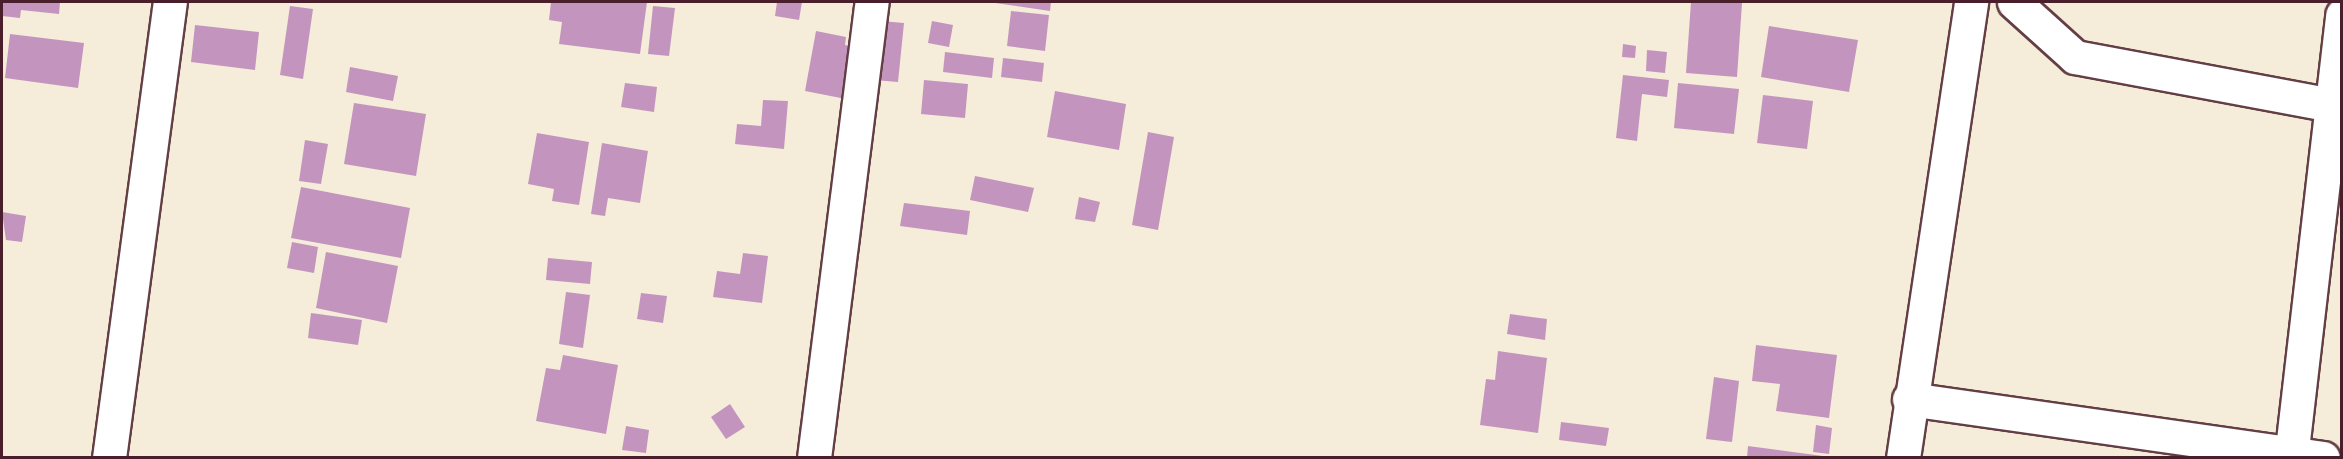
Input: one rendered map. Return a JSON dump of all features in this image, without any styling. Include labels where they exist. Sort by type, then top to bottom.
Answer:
[{"type":"street","points":[[109,458],[170,2]]},
{"type":"street","points":[[814,458],[872,2]]},
{"type":"street","points":[[1903,458],[1971,2]]},
{"type":"street","points":[[2014,2],[2075,57],[2336,106]]},
{"type":"street","points":[[1910,399],[2301,456],[2336,106],[2342,15]]},
{"type":"building","points":[[2,2],[60,2],[59,14],[21,10],[20,18],[2,16]]},
{"type":"building","points":[[551,2],[647,2],[640,54],[559,44],[562,22],[549,20]]},
{"type":"building","points":[[777,2],[802,2],[799,20],[775,16]]},
{"type":"building","points":[[988,2],[1051,2],[1050,11]]},
{"type":"building","points":[[1691,2],[1742,3],[1737,77],[1686,73]]},
{"type":"building","points":[[290,6],[313,9],[303,79],[280,75]]},
{"type":"building","points":[[653,6],[675,8],[669,56],[648,54]]},
{"type":"building","points":[[1011,11],[1049,15],[1045,51],[1007,46]]},
{"type":"building","points":[[881,21],[904,23],[898,82],[874,80]]},
{"type":"building","points":[[932,21],[953,25],[949,47],[928,43]]},
{"type":"building","points":[[195,25],[259,32],[255,70],[191,62]]},
{"type":"building","points":[[1769,26],[1858,40],[1849,92],[1761,77]]},
{"type":"building","points":[[816,31],[846,37],[845,45],[860,48],[851,100],[805,91]]},
{"type":"building","points":[[10,34],[84,43],[78,88],[5,78]]},
{"type":"building","points":[[1623,44],[1636,46],[1635,58],[1622,57]]},
{"type":"building","points":[[1647,50],[1667,52],[1665,73],[1646,71]]},
{"type":"building","points":[[945,52],[994,58],[992,78],[943,72]]},
{"type":"building","points":[[1003,58],[1044,63],[1042,82],[1001,77]]},
{"type":"building","points":[[350,67],[398,76],[393,101],[346,92]]},
{"type":"building","points":[[1623,75],[1669,80],[1667,97],[1642,94],[1637,141],[1616,138]]},
{"type":"building","points":[[924,80],[968,84],[965,118],[921,114]]},
{"type":"building","points":[[625,83],[657,87],[654,112],[621,107]]},
{"type":"building","points":[[1678,83],[1739,89],[1734,134],[1674,128]]},
{"type":"building","points":[[1055,91],[1126,104],[1119,150],[1047,137]]},
{"type":"building","points":[[1763,95],[1813,101],[1807,149],[1757,143]]},
{"type":"building","points":[[763,100],[788,101],[784,149],[735,144],[737,124],[761,126]]},
{"type":"building","points":[[354,103],[426,114],[416,176],[344,164]]},
{"type":"building","points":[[1148,132],[1174,137],[1158,230],[1132,225]]},
{"type":"building","points":[[537,133],[589,142],[579,205],[552,201],[554,189],[528,184]]},
{"type":"building","points":[[305,140],[328,144],[321,184],[299,181]]},
{"type":"building","points":[[602,143],[648,151],[640,203],[608,198],[605,216],[591,214]]},
{"type":"building","points":[[975,176],[1034,188],[1028,212],[970,200]]},
{"type":"building","points":[[301,187],[410,208],[401,258],[291,238]]},
{"type":"building","points":[[1079,197],[1100,202],[1095,222],[1075,219]]},
{"type":"building","points":[[904,203],[970,211],[967,235],[900,226]]},
{"type":"building","points":[[2,212],[26,216],[22,242],[6,240]]},
{"type":"building","points":[[292,242],[318,247],[314,273],[287,268]]},
{"type":"building","points":[[326,252],[398,266],[387,323],[316,308]]},
{"type":"building","points":[[743,253],[768,256],[762,303],[713,297],[717,271],[740,274]]},
{"type":"building","points":[[548,258],[592,262],[590,284],[546,280]]},
{"type":"building","points":[[566,292],[590,295],[583,348],[559,344]]},
{"type":"building","points":[[641,293],[667,296],[663,323],[637,319]]},
{"type":"building","points":[[311,313],[362,320],[358,345],[308,338]]},
{"type":"building","points":[[1510,314],[1547,319],[1545,340],[1507,334]]},
{"type":"building","points":[[1756,345],[1837,355],[1829,418],[1776,411],[1780,384],[1752,381]]},
{"type":"building","points":[[1498,351],[1547,358],[1538,433],[1480,425],[1486,379],[1495,380]]},
{"type":"building","points":[[563,355],[618,365],[606,434],[536,421],[546,368],[560,370]]},
{"type":"building","points":[[1714,377],[1739,381],[1732,442],[1706,439]]},
{"type":"building","points":[[730,404],[745,427],[726,439],[711,417]]},
{"type":"building","points":[[1561,422],[1609,428],[1606,446],[1559,440]]},
{"type":"building","points":[[1816,425],[1832,428],[1829,454],[1813,452]]},
{"type":"building","points":[[626,426],[649,430],[646,453],[622,450]]},
{"type":"building","points":[[1748,446],[1823,456],[1823,458],[1747,458]]}]
